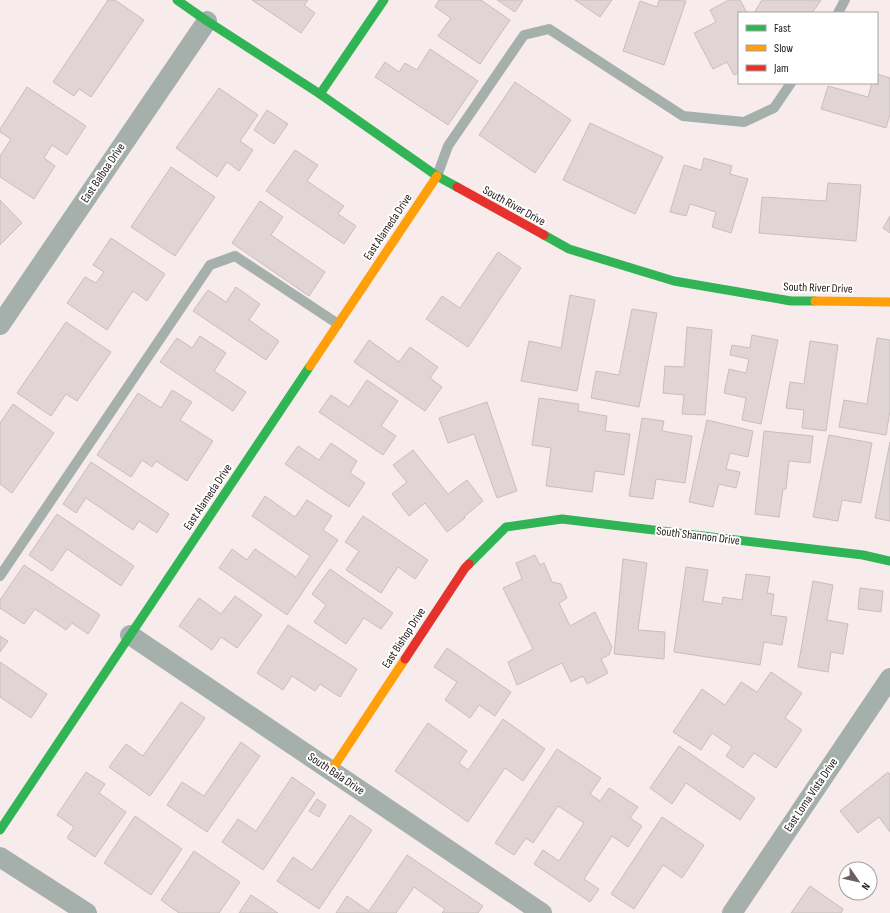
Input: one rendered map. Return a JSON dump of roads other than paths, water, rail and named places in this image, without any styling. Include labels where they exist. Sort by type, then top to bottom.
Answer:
[{"type":"street","name":"South River Drive","points":[[177,0],[320,94],[436,176],[569,249],[674,282],[790,301],[890,302]]},
{"type":"street","points":[[320,94],[384,0]]},
{"type":"street","name":"East Balboa Drive","points":[[0,325],[207,21]]},
{"type":"street","name":"East Alameda Drive","points":[[0,830],[436,176]]},
{"type":"street","name":"South Shannon Drive","points":[[506,527],[562,519],[863,555],[890,561]]},
{"type":"street","name":"East Bishop Drive","points":[[331,771],[465,568],[506,527]]},
{"type":"street","name":"South Bala Drive","points":[[130,635],[542,913]]},
{"type":"street","name":"East Loma Vista Drive","points":[[732,913],[889,684]]},
{"type":"street","points":[[0,857],[87,913]]},
{"type":"lane","points":[[839,12],[845,0]]},
{"type":"lane","points":[[436,176],[448,146],[524,35],[549,29],[683,116],[744,122],[774,108],[790,84]]},
{"type":"lane","points":[[0,576],[210,265],[235,256],[338,324]]}]
